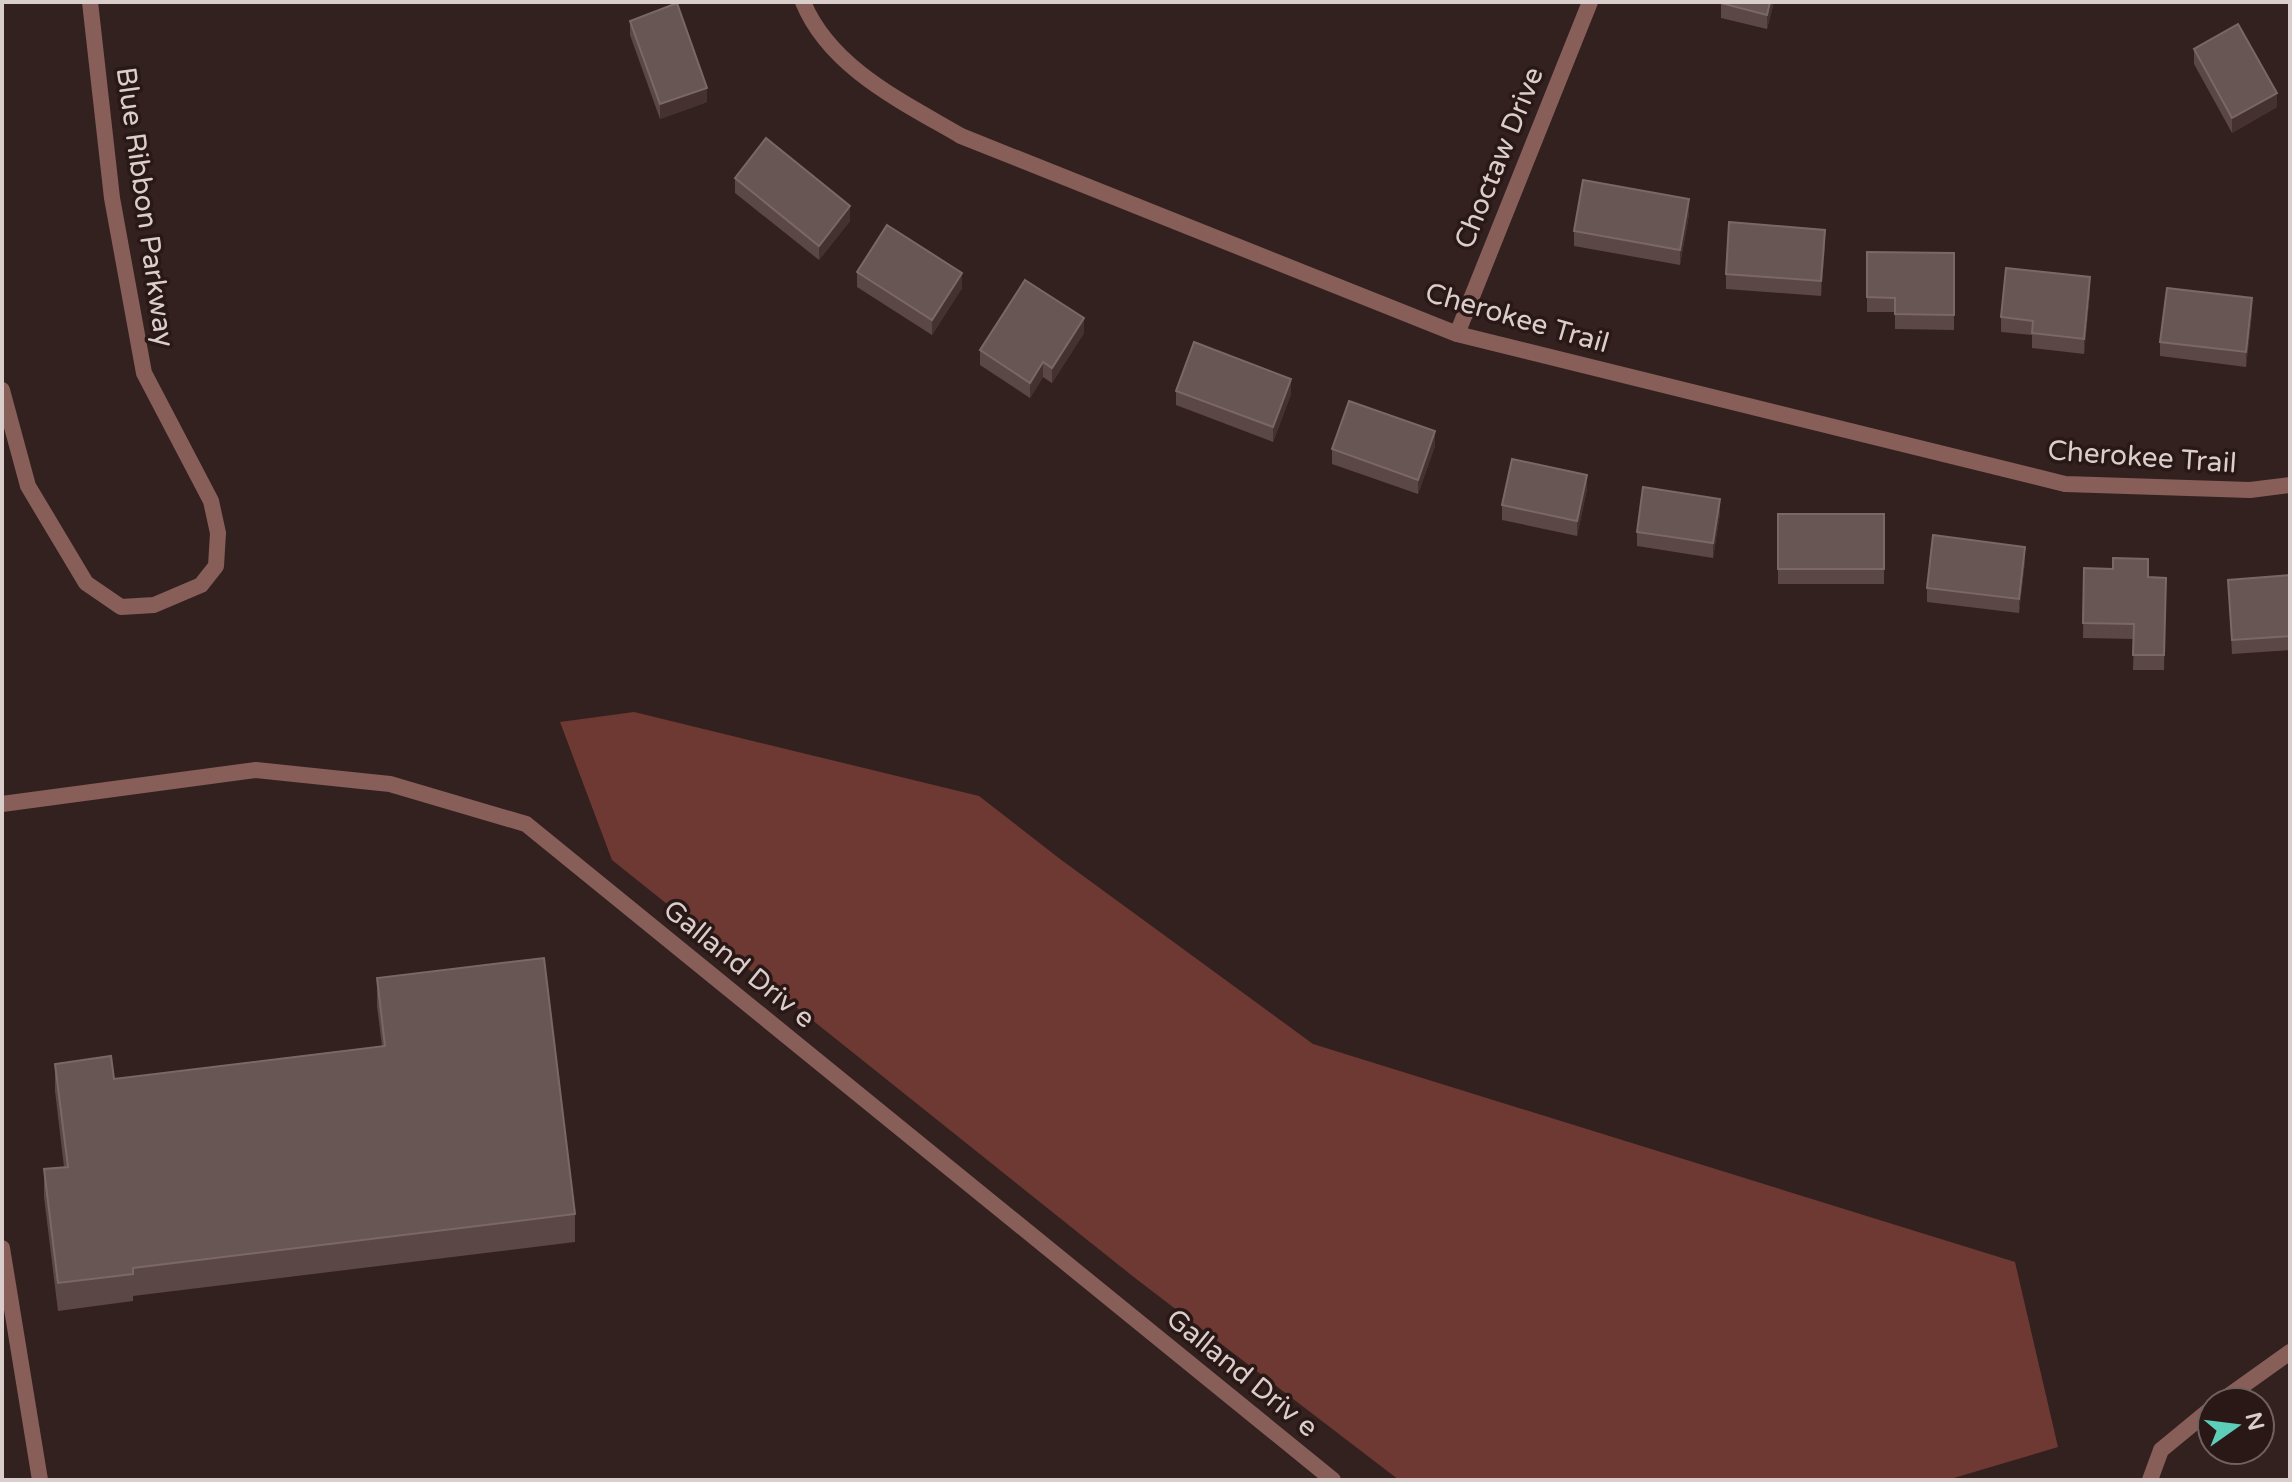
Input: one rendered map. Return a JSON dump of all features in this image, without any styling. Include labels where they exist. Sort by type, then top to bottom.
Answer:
[{"type":"street","name":"Blue Ribbon Parkway","points":[[2,390],[28,486],[86,583],[121,607],[154,605],[201,585],[216,566],[218,533],[211,501],[144,373],[112,198],[90,2]]},
{"type":"street","name":"Cherokee Trail","points":[[803,2],[811,21],[840,57],[892,95],[961,136],[1457,334],[2065,484],[2250,490],[2290,485]]},
{"type":"street","name":"Choctaw Drive","points":[[1457,334],[1590,2]]},
{"type":"street","name":"Galland Driv e","points":[[2,804],[256,770],[390,784],[526,824],[1333,1480]]},
{"type":"street","points":[[2,1248],[40,1480]]},
{"type":"street","points":[[2242,1386],[2290,1352]]},
{"type":"street","points":[[2150,1480],[2161,1450],[2196,1421]]},
{"type":"shaded area","points":[[634,712],[979,796],[1313,1044],[2015,1262],[2058,1447],[1947,1480],[1399,1480],[1135,1278],[612,860],[560,722]]},
{"type":"building","points":[[1721,2],[1770,2],[1767,15]]},
{"type":"building","points":[[677,3],[707,88],[660,104],[630,21]]},
{"type":"building","points":[[2238,24],[2277,93],[2232,118],[2194,49]]},
{"type":"building","points":[[766,138],[850,206],[819,246],[735,178]]},
{"type":"building","points":[[1583,180],[1689,199],[1680,250],[1574,231]]},
{"type":"building","points":[[1729,222],[1825,230],[1821,281],[1726,274]]},
{"type":"building","points":[[887,225],[962,273],[932,320],[857,272]]},
{"type":"building","points":[[1867,252],[1954,253],[1954,315],[1895,314],[1895,298],[1867,297]]},
{"type":"building","points":[[2006,268],[2090,277],[2084,339],[2032,333],[2033,321],[2001,317]]},
{"type":"building","points":[[1025,280],[1084,318],[1052,368],[1043,362],[1030,383],[980,350]]},
{"type":"building","points":[[2167,288],[2252,298],[2246,352],[2160,342]]},
{"type":"building","points":[[1194,342],[1291,379],[1273,427],[1176,391]]},
{"type":"building","points":[[1349,401],[1435,431],[1418,480],[1332,449]]},
{"type":"building","points":[[1512,459],[1587,475],[1577,521],[1502,505]]},
{"type":"building","points":[[1643,487],[1720,499],[1713,543],[1637,532]]},
{"type":"building","points":[[1778,514],[1884,514],[1884,569],[1778,569]]},
{"type":"building","points":[[1933,535],[2025,547],[2019,599],[1927,588]]},
{"type":"building","points":[[2113,558],[2148,559],[2148,577],[2166,578],[2164,655],[2133,655],[2134,624],[2083,623],[2084,568],[2113,569]]},
{"type":"building","points":[[2290,575],[2290,636],[2232,640],[2228,580]]},
{"type":"building","points":[[544,958],[575,1214],[133,1268],[133,1274],[58,1283],[44,1169],[68,1167],[55,1064],[111,1056],[114,1079],[385,1046],[377,978]]}]
